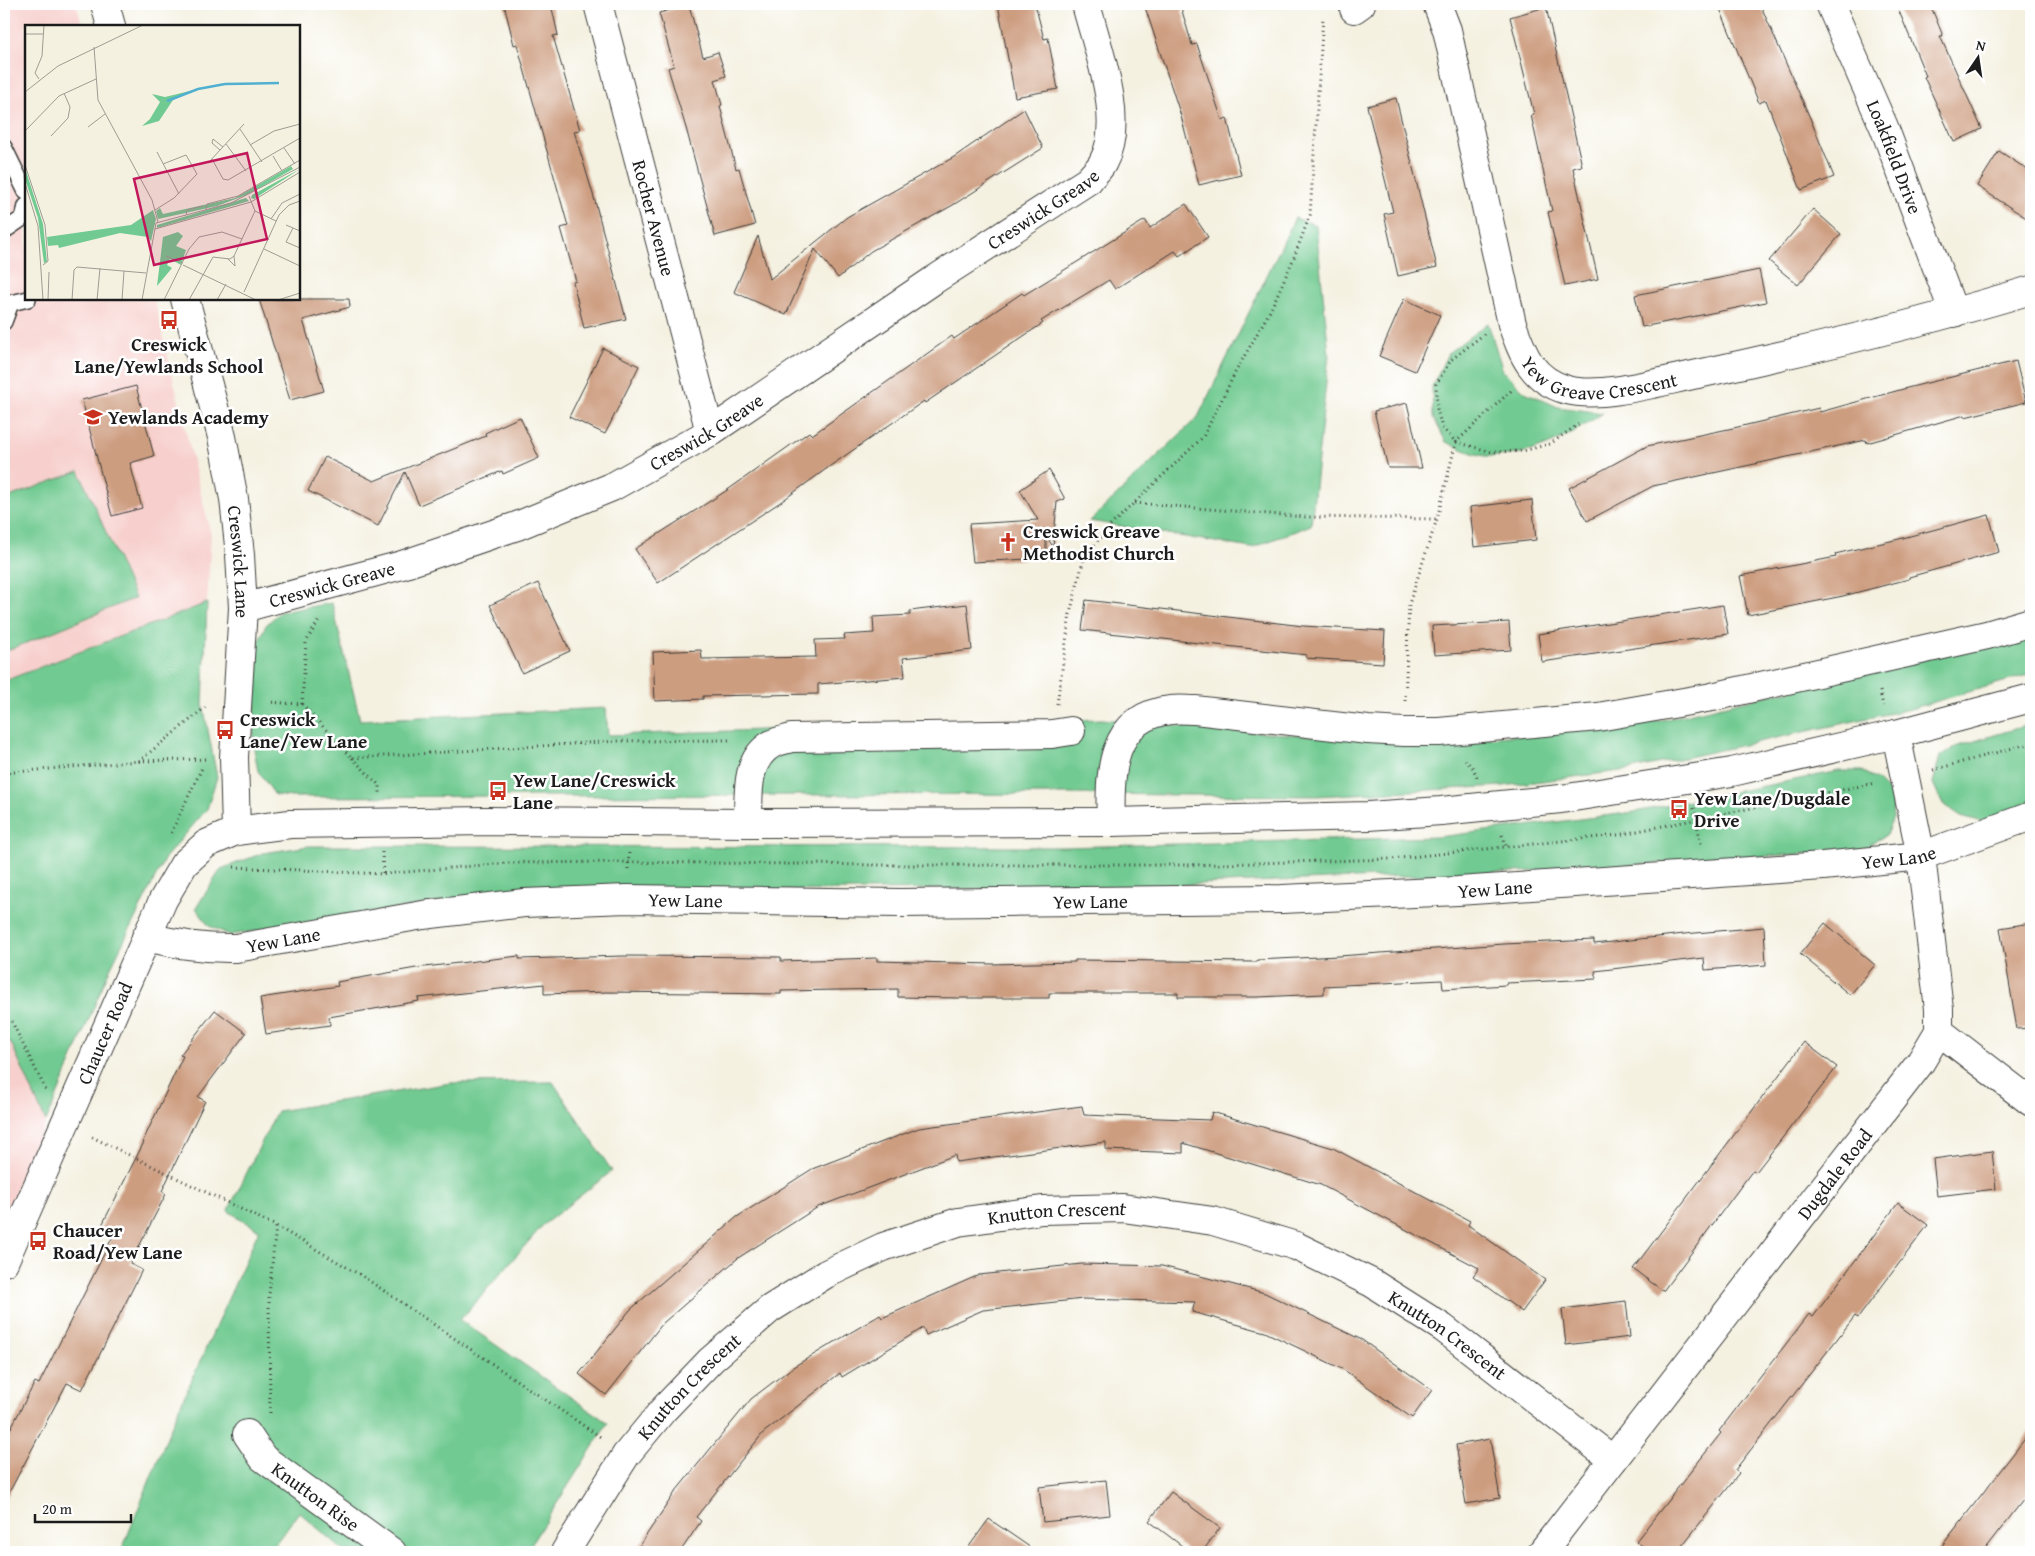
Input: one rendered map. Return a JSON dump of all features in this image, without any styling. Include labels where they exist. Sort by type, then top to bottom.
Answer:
[{"type":"street","points":[[105,4],[111,25]]},
{"type":"street","name":"Rocher Avenue","points":[[598,4],[710,432]]},
{"type":"street","name":"Creswick Greave","points":[[243,608],[402,565],[525,522],[612,487],[710,432],[934,280],[1088,180],[1103,164],[1110,147],[1112,123],[1111,98],[1086,4]]},
{"type":"street","name":"Yew Greave Crescent","points":[[1437,4],[1447,30],[1512,324],[1522,352],[1533,370],[1550,383],[1568,390],[1600,392],[1632,388],[1755,362],[1954,313],[2031,290]]},
{"type":"street","name":"Loakfield Drive","points":[[1830,4],[1884,127],[1954,313]]},
{"type":"street","name":"Creswick Lane","points":[[185,300],[222,436],[234,499],[243,608],[234,757],[236,831]]},
{"type":"street","points":[[1111,822],[1110,788],[1122,736],[1135,723],[1150,715],[1170,710],[1195,710],[1368,730],[1404,732],[1439,732],[1598,717],[1712,697],[1987,635],[2031,622]]},
{"type":"street","points":[[236,831],[290,824],[486,821],[631,821],[748,824],[1111,822],[1368,816],[1441,811],[1561,798],[1732,772],[1804,757],[2031,698]]},
{"type":"street","points":[[748,824],[750,772],[757,757],[772,744],[791,738],[1062,732]]},
{"type":"street","points":[[1896,734],[1921,856],[1937,982],[1939,1031],[2031,1102]]},
{"type":"street","name":"Yew Lane","points":[[146,937],[188,947],[210,949],[236,948],[441,913],[524,903],[627,899],[900,903],[1282,899],[1458,891],[1823,866],[1921,856],[2031,816]]},
{"type":"street","name":"Chaucer Road","points":[[4,1262],[63,1123],[163,900],[184,864],[206,844],[236,831]]},
{"type":"street","name":"Dugdale Road","points":[[1542,1552],[1920,1063],[1939,1031]]},
{"type":"street","name":"Knutton Crescent","points":[[565,1552],[626,1455],[664,1409],[711,1360],[770,1309],[826,1274],[883,1247],[958,1222],[1042,1210],[1123,1208],[1213,1221],[1296,1246],[1372,1283],[1443,1328],[1613,1460]]},
{"type":"street","name":"Knutton Rise","points":[[247,1434],[262,1458],[392,1552]]},
{"type":"lane","points":[[4,147],[25,190]]},
{"type":"lane","points":[[4,231],[23,218],[25,210]]},
{"type":"lane","points":[[4,322],[7,302],[25,299]]},
{"type":"path","points":[[1062,732],[1070,614],[1084,558],[1109,526],[1203,437],[1236,371],[1270,311],[1293,260],[1310,215],[1324,13]]},
{"type":"path","points":[[1512,324],[1486,332],[1451,360],[1436,384],[1437,409],[1442,428],[1456,442],[1492,452],[1523,451],[1550,444],[1588,418],[1610,390]]},
{"type":"path","points":[[1404,732],[1409,604],[1436,519],[1456,442],[1533,370]]},
{"type":"path","points":[[1135,503],[1306,517],[1436,519]]},
{"type":"path","points":[[302,704],[306,642],[340,583]]},
{"type":"path","points":[[1873,660],[1883,706],[1896,734]]},
{"type":"path","points":[[139,761],[215,700],[302,704],[352,758],[618,740],[741,740],[764,751]]},
{"type":"path","points":[[4,773],[139,761],[206,759],[163,848],[184,864]]},
{"type":"path","points":[[1686,780],[1697,819],[1705,874]]},
{"type":"path","points":[[627,899],[631,821]]},
{"type":"path","points":[[4,1015],[12,1022],[63,1123],[276,1226],[362,1276],[626,1455]]},
{"type":"path","points":[[262,1458],[270,1415],[268,1295],[276,1226]]},
{"type":"shaded area","name":"Yewlands Academy","points":[[4,4],[76,4],[83,25],[25,25],[25,300],[154,300],[211,535],[207,603],[4,681]]},
{"type":"shaded area","points":[[4,1039],[11,1042],[46,1122],[4,1218]]},
{"type":"green space","points":[[1295,218],[1316,225],[1329,354],[1311,525],[1251,548],[1090,521],[1198,417]]},
{"type":"green space","points":[[1488,323],[1503,371],[1525,392],[1558,407],[1603,413],[1576,431],[1548,445],[1518,454],[1486,456],[1466,451],[1446,442],[1433,417],[1432,387],[1448,353]]},
{"type":"green space","points":[[79,471],[135,598],[4,652],[4,499]]},
{"type":"green space","points":[[207,603],[203,704],[217,777],[207,809],[165,858],[109,971],[46,1122],[11,1043],[4,1039],[4,681]]},
{"type":"green space","points":[[332,603],[360,720],[606,708],[608,735],[1102,719],[1218,730],[1437,743],[1658,721],[1933,657],[2031,629],[2031,674],[1910,709],[1628,770],[1503,786],[1317,796],[1065,794],[292,797],[275,795],[258,771],[253,743],[259,641],[266,625],[280,612]]},
{"type":"green space","points":[[2031,724],[2031,802],[1983,822],[1961,816],[1942,803],[1933,783],[1940,756],[1958,746]]},
{"type":"green space","points":[[1839,771],[1862,771],[1878,781],[1891,794],[1893,818],[1886,835],[1861,850],[1539,871],[1094,888],[498,893],[230,935],[209,926],[196,908],[221,869],[263,853],[309,846],[1064,847],[1438,837],[1635,812]]},
{"type":"green space","points":[[553,1082],[612,1171],[543,1225],[460,1320],[608,1423],[526,1552],[345,1552],[299,1512],[269,1552],[121,1552],[175,1417],[259,1230],[228,1211],[277,1111],[451,1083]]},
{"type":"building","points":[[504,4],[551,4],[558,35],[553,36],[580,130],[574,131],[595,201],[626,319],[584,328],[573,282],[576,281],[561,228],[568,226],[517,44],[514,45]]},
{"type":"building","points":[[998,4],[1035,4],[1044,39],[1048,38],[1058,89],[1015,97]]},
{"type":"building","points":[[1144,4],[1180,4],[1192,45],[1197,44],[1222,120],[1227,118],[1241,175],[1199,185],[1181,116]]},
{"type":"building","points":[[1718,4],[1760,4],[1834,177],[1801,190],[1766,100],[1759,103]]},
{"type":"building","points":[[1896,4],[1930,4],[1943,36],[1940,36],[1982,129],[1954,142],[1924,77],[1926,76]]},
{"type":"building","points":[[689,5],[703,57],[718,52],[726,76],[715,80],[722,105],[720,106],[736,169],[739,168],[755,225],[715,236],[668,68],[674,66],[659,13]]},
{"type":"building","points":[[1546,7],[1582,166],[1573,168],[1598,279],[1565,286],[1548,212],[1552,211],[1531,115],[1534,114],[1510,17]]},
{"type":"building","points":[[1396,98],[1437,267],[1398,276],[1384,214],[1393,212],[1367,106]]},
{"type":"building","points":[[1024,109],[1043,148],[953,205],[871,251],[838,278],[815,249],[786,315],[734,292],[758,236],[770,279],[847,217],[954,157]]},
{"type":"building","points":[[1999,151],[2031,172],[2031,221],[1977,186]]},
{"type":"building","points":[[1186,204],[1208,237],[1179,256],[1175,251],[1115,289],[1109,280],[1041,321],[1043,323],[925,403],[924,401],[782,501],[658,583],[635,549],[729,489],[809,432],[812,435],[952,336],[954,339],[1022,293],[1024,295],[1145,220],[1150,228]]},
{"type":"building","points":[[1813,209],[1841,234],[1798,285],[1769,261]]},
{"type":"building","points":[[1759,270],[1766,302],[1642,327],[1635,295]]},
{"type":"building","points":[[349,299],[350,307],[303,320],[324,391],[290,400],[259,300]]},
{"type":"building","points":[[1404,299],[1440,315],[1415,371],[1379,356]]},
{"type":"building","points":[[603,348],[639,366],[605,434],[569,417]]},
{"type":"building","points":[[2016,361],[2026,402],[1965,417],[1965,415],[1867,443],[1866,440],[1653,486],[1587,521],[1569,488],[1647,446],[1819,408],[1820,412]]},
{"type":"building","points":[[136,386],[154,456],[130,463],[142,508],[112,516],[82,400]]},
{"type":"building","points":[[1407,403],[1422,468],[1388,468],[1374,411]]},
{"type":"building","points":[[520,417],[539,458],[503,474],[502,471],[419,505],[405,472],[378,526],[308,491],[325,457],[374,481],[486,436],[485,433]]},
{"type":"building","points":[[1049,470],[1065,499],[1057,502],[1053,547],[1046,535],[1046,558],[973,562],[969,524],[1038,520],[1020,490]]},
{"type":"building","points":[[1532,500],[1536,540],[1474,547],[1470,507]]},
{"type":"building","points":[[1989,515],[1999,552],[1909,577],[1909,579],[1843,596],[1748,615],[1740,576],[1836,557],[1835,554]]},
{"type":"building","points":[[538,583],[570,651],[522,673],[490,605]]},
{"type":"building","points":[[1086,600],[1303,626],[1385,631],[1383,663],[1306,658],[1307,655],[1082,630]]},
{"type":"building","points":[[967,604],[972,650],[903,658],[905,677],[818,684],[818,694],[703,696],[703,699],[655,701],[653,652],[701,650],[702,659],[816,657],[815,640],[845,639],[844,635],[874,633],[873,617],[910,615],[910,611]]},
{"type":"building","points":[[1723,605],[1728,634],[1542,662],[1538,634]]},
{"type":"building","points":[[1509,622],[1511,650],[1434,655],[1432,626]]},
{"type":"building","points":[[1825,923],[1875,965],[1850,995],[1800,954]]},
{"type":"building","points":[[2031,923],[2031,1028],[2017,1029],[2000,928]]},
{"type":"building","points":[[1764,927],[1766,965],[1705,970],[1704,958],[1595,971],[1596,979],[1506,983],[1506,985],[1443,989],[1442,980],[1324,986],[1324,994],[1258,997],[1178,997],[1178,993],[1049,993],[1049,998],[957,998],[898,997],[898,989],[781,991],[781,994],[607,992],[544,994],[544,984],[418,998],[419,1001],[329,1017],[330,1025],[266,1034],[260,998],[338,986],[337,982],[416,968],[519,956],[519,959],[623,956],[781,957],[781,961],[877,958],[877,961],[992,964],[1075,962],[1075,960],[1257,962],[1257,960],[1504,944],[1594,940],[1594,944]]},
{"type":"building","points":[[215,1010],[246,1033],[198,1097],[205,1101],[162,1191],[166,1194],[130,1264],[142,1270],[82,1390],[67,1383],[4,1502],[4,1441],[35,1382],[39,1384],[112,1238],[99,1231],[144,1142],[183,1056],[180,1055]]},
{"type":"building","points":[[1804,1042],[1837,1067],[1756,1172],[1753,1170],[1663,1291],[1633,1269]]},
{"type":"building","points":[[1082,1106],[1084,1115],[1210,1120],[1212,1112],[1333,1148],[1470,1221],[1468,1225],[1545,1280],[1522,1312],[1473,1276],[1479,1268],[1321,1185],[1183,1143],[1183,1153],[1106,1150],[1106,1142],[956,1162],[955,1155],[818,1207],[738,1258],[663,1323],[606,1395],[579,1374],[630,1310],[737,1217],[812,1169],[919,1128]]},
{"type":"building","points":[[1992,1151],[1996,1189],[1937,1196],[1933,1159]]},
{"type":"building","points":[[1898,1203],[1928,1225],[1858,1318],[1855,1316],[1735,1470],[1739,1474],[1677,1552],[1650,1552],[1636,1541],[1721,1433],[1719,1431],[1809,1314],[1813,1317]]},
{"type":"building","points":[[1082,1264],[1162,1266],[1265,1293],[1362,1340],[1432,1390],[1412,1418],[1344,1370],[1265,1332],[1192,1312],[1195,1302],[1083,1299],[983,1310],[926,1335],[923,1328],[842,1377],[840,1373],[763,1433],[696,1517],[701,1521],[680,1552],[635,1552],[676,1491],[751,1399],[793,1367],[880,1315],[882,1318],[979,1275]]},
{"type":"building","points":[[1626,1301],[1630,1337],[1566,1345],[1562,1309]]},
{"type":"building","points":[[2031,1431],[2031,1490],[1983,1552],[1937,1552]]},
{"type":"building","points":[[1490,1439],[1500,1498],[1466,1504],[1456,1445]]},
{"type":"building","points":[[1106,1480],[1110,1515],[1043,1522],[1039,1487]]},
{"type":"building","points":[[1171,1492],[1220,1528],[1202,1552],[1190,1552],[1149,1521]]},
{"type":"building","points":[[989,1519],[1037,1552],[965,1552]]},
{"type":"place","name":"Creswick Lane/Yewlands School","points":[[169,320]]},
{"type":"place","name":"Yewlands Academy","points":[[93,417]]},
{"type":"place","name":"Creswick Greave Methodist Church","points":[[1008,542]]},
{"type":"place","name":"Creswick Lane/Yew Lane","points":[[225,730]]},
{"type":"place","name":"Yew Lane/Creswick Lane","points":[[498,791]]},
{"type":"place","name":"Yew Lane/Dugdale Drive","points":[[1679,809]]},
{"type":"place","name":"Chaucer Road/Yew Lane","points":[[38,1241]]}]
